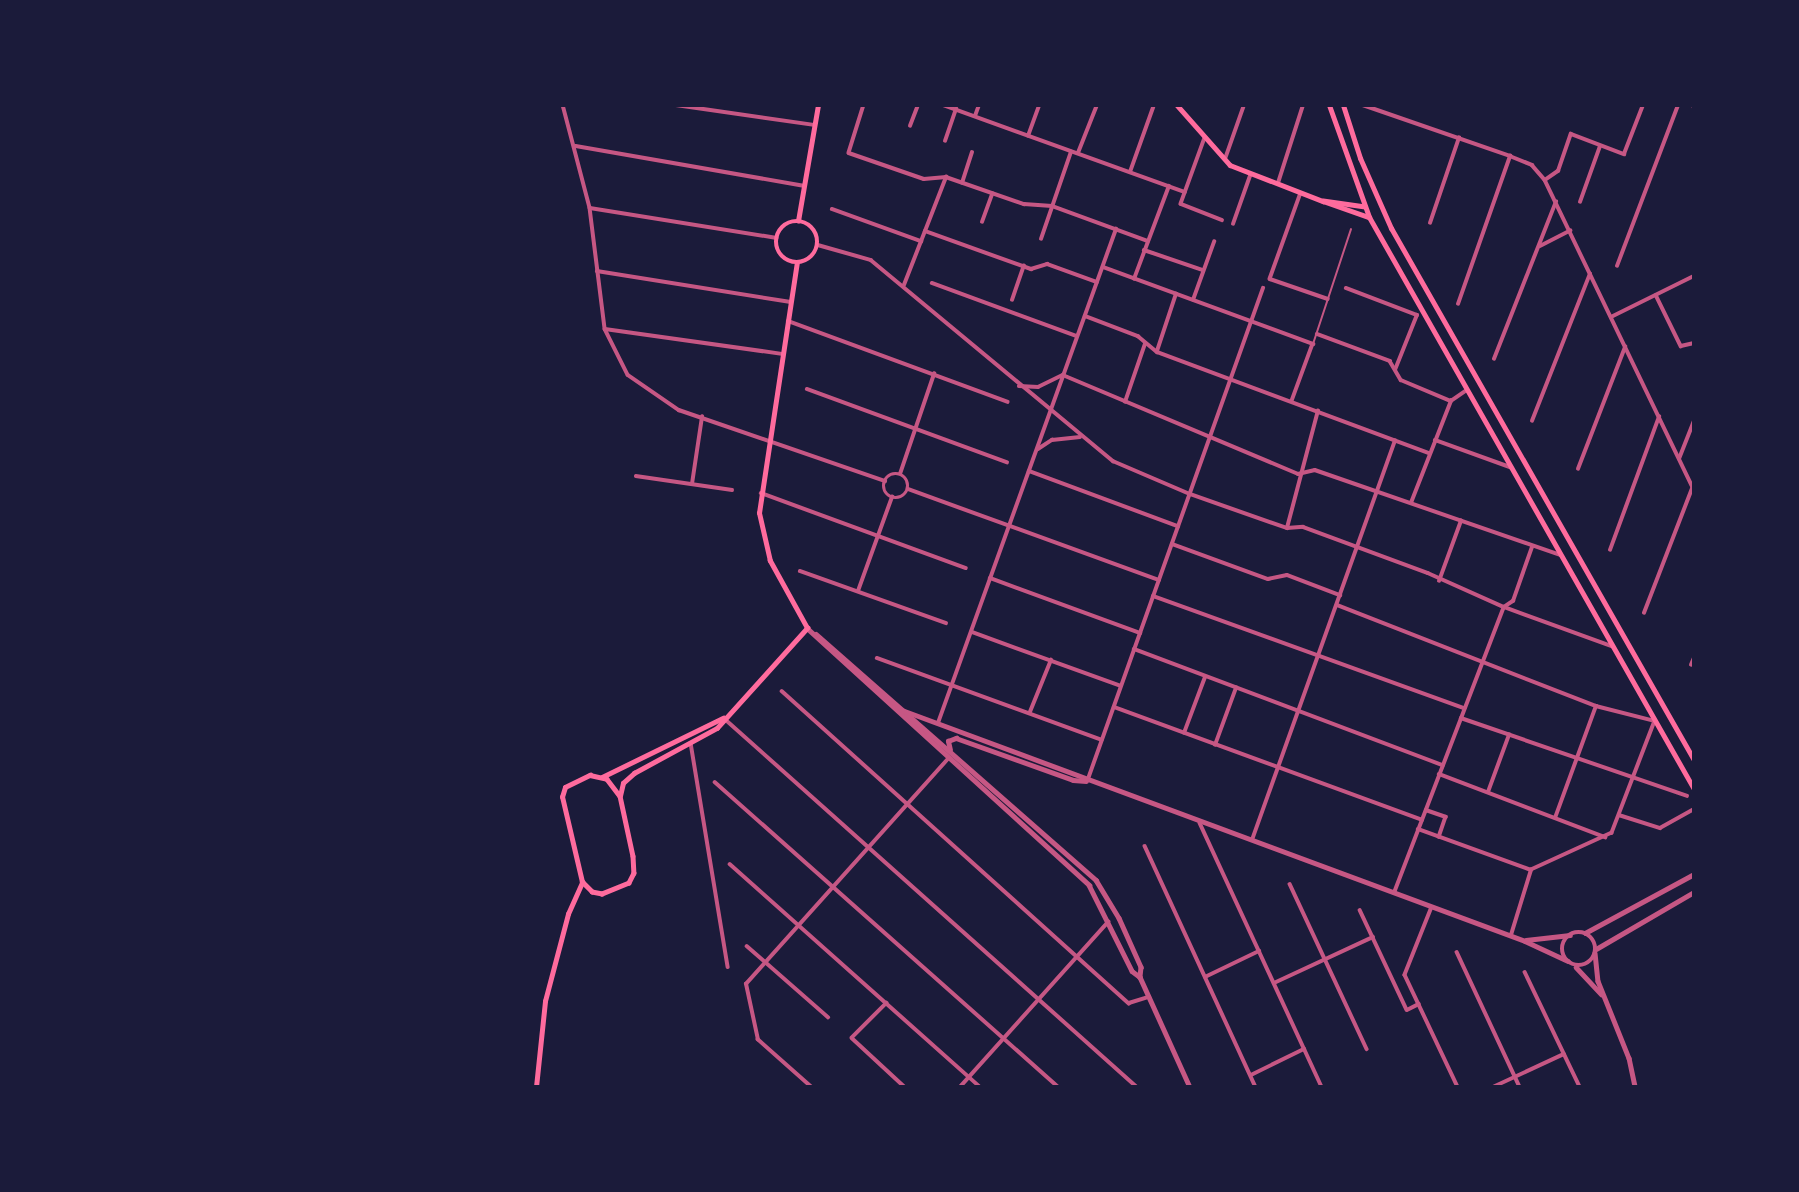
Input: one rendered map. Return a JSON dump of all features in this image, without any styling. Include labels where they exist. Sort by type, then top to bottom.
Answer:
[{"type":"main road","points":[[798,221],[818,105]]},
{"type":"main road","points":[[1177,105],[1224,160],[1250,176],[1370,218],[1384,213]]},
{"type":"main road","points":[[1329,105],[1370,218],[1694,789]]},
{"type":"main road","points":[[1343,105],[1384,213],[1694,760]]},
{"type":"main road","points":[[1323,201],[1365,207],[1379,203]]},
{"type":"main road","points":[[798,221],[815,231],[818,245],[813,256],[797,263],[781,255],[777,238],[787,224],[798,221]]},
{"type":"main road","points":[[724,717],[601,778],[577,778],[565,787],[562,797],[582,883],[592,892],[602,894],[621,890],[634,873],[620,796],[624,783],[634,773],[717,728],[724,717],[807,628],[770,561],[761,532],[760,493],[797,263]]},
{"type":"main road","points":[[601,778],[620,796]]},
{"type":"main road","points":[[536,1087],[545,1001],[568,914],[582,883]]},
{"type":"street","points":[[563,105],[590,208],[605,329],[619,363],[642,388],[702,417],[769,438],[885,481],[900,474],[934,374]]},
{"type":"street","points":[[676,105],[814,125]]},
{"type":"street","points":[[739,114],[740,105]]},
{"type":"street","points":[[864,105],[849,153],[924,179],[946,177],[1024,204],[1052,206],[1148,241]]},
{"type":"street","points":[[910,126],[918,105]]},
{"type":"street","points":[[943,105],[1185,192]]},
{"type":"street","points":[[975,117],[979,105]]},
{"type":"street","points":[[1028,135],[1039,105]]},
{"type":"street","points":[[1078,153],[1097,105]]},
{"type":"street","points":[[1129,172],[1154,105]]},
{"type":"street","points":[[1184,112],[1186,105]]},
{"type":"street","points":[[1224,160],[1244,105]]},
{"type":"street","points":[[1278,185],[1303,105]]},
{"type":"street","points":[[1363,105],[1532,165],[1545,180],[1693,487],[1644,613]]},
{"type":"street","points":[[1545,180],[1558,171],[1571,134],[1624,154],[1643,105]]},
{"type":"street","points":[[1617,266],[1678,105]]},
{"type":"street","points":[[945,141],[956,110]]},
{"type":"street","points":[[1205,138],[1181,204],[1222,220]]},
{"type":"street","points":[[1430,223],[1459,138]]},
{"type":"street","points":[[575,146],[804,186]]},
{"type":"street","points":[[1580,202],[1600,146]]},
{"type":"street","points":[[1041,239],[1071,151]]},
{"type":"street","points":[[962,183],[972,153]]},
{"type":"street","points":[[1458,303],[1510,156]]},
{"type":"street","points":[[1233,223],[1250,176]]},
{"type":"street","points":[[904,285],[946,177]]},
{"type":"street","points":[[1134,279],[1169,186]]},
{"type":"street","points":[[982,222],[992,193]]},
{"type":"street","points":[[1301,193],[1270,279],[1328,299]]},
{"type":"street","points":[[1494,359],[1556,202]]},
{"type":"street","points":[[590,208],[777,238]]},
{"type":"street","points":[[832,209],[922,241]]},
{"type":"street","points":[[938,723],[1116,229]]},
{"type":"street","points":[[925,231],[1031,269],[1047,264],[1097,282]]},
{"type":"street","points":[[1538,247],[1570,232]]},
{"type":"street","points":[[1193,300],[1214,242]]},
{"type":"street","points":[[818,245],[862,255],[904,285],[1050,413],[1113,461],[1190,494],[1287,528],[1303,527],[1504,607],[1613,646]]},
{"type":"street","points":[[1144,250],[1203,270]]},
{"type":"street","points":[[1012,300],[1024,266]]},
{"type":"street","points":[[1102,267],[1313,344],[1292,401]]},
{"type":"street","points":[[597,271],[791,302]]},
{"type":"street","points":[[1532,421],[1590,274]]},
{"type":"street","points":[[1611,317],[1694,276]]},
{"type":"street","points":[[932,283],[1077,336]]},
{"type":"street","points":[[1087,781],[1263,288]]},
{"type":"street","points":[[1346,288],[1417,315]]},
{"type":"street","points":[[1157,352],[1176,293]]},
{"type":"street","points":[[1656,295],[1681,346],[1694,343]]},
{"type":"street","points":[[1395,370],[1417,315],[1424,311]]},
{"type":"street","points":[[1084,316],[1138,336],[1144,344],[1157,352],[1429,453]]},
{"type":"street","points":[[788,321],[1008,402]]},
{"type":"street","points":[[605,329],[783,354]]},
{"type":"street","points":[[1317,334],[1390,361],[1401,380],[1451,401]]},
{"type":"street","points":[[1125,402],[1144,344]]},
{"type":"street","points":[[1578,469],[1625,347]]},
{"type":"street","points":[[1018,386],[1038,387],[1063,375],[1209,439],[1298,474],[1315,470],[1532,547],[1563,555]]},
{"type":"street","points":[[807,388],[1007,462]]},
{"type":"street","points":[[1411,503],[1451,401],[1468,390]]},
{"type":"street","points":[[1287,528],[1302,481],[1298,474],[1318,411]]},
{"type":"street","points":[[692,484],[702,417]]},
{"type":"street","points":[[1611,550],[1659,417]]},
{"type":"street","points":[[1679,458],[1694,421]]},
{"type":"street","points":[[1036,450],[1052,440],[1081,437]]},
{"type":"street","points":[[1435,440],[1512,467]]},
{"type":"street","points":[[1252,840],[1395,441]]},
{"type":"street","points":[[1029,471],[1178,526]]},
{"type":"street","points":[[900,474],[908,489],[1159,580]]},
{"type":"street","points":[[636,476],[732,490]]},
{"type":"street","points":[[885,481],[886,492],[892,497],[901,497],[908,489]]},
{"type":"street","points":[[760,493],[966,568]]},
{"type":"street","points":[[858,591],[892,497]]},
{"type":"street","points":[[1439,581],[1461,521]]},
{"type":"street","points":[[1172,544],[1268,579],[1287,575],[1340,595]]},
{"type":"street","points":[[1394,893],[1504,607],[1513,601],[1532,547]]},
{"type":"street","points":[[800,571],[946,623]]},
{"type":"street","points":[[990,578],[1140,633]]},
{"type":"street","points":[[1153,596],[1317,658],[1464,708]]},
{"type":"street","points":[[1337,605],[1596,706],[1655,721],[1619,815],[1607,838],[1531,870],[1418,829]]},
{"type":"street","points":[[807,628],[1096,880],[1119,918],[1141,967],[1140,976],[1190,1087]]},
{"type":"street","points":[[807,628],[947,760],[1088,885],[1109,921],[1132,971],[1140,976]]},
{"type":"street","points":[[971,631],[1121,685]]},
{"type":"street","points":[[1134,649],[1443,765]]},
{"type":"street","points":[[1691,665],[1694,657]]},
{"type":"street","points":[[877,658],[1102,740]]},
{"type":"street","points":[[1030,712],[1051,660]]},
{"type":"street","points":[[1184,733],[1205,677]]},
{"type":"street","points":[[1215,744],[1236,688]]},
{"type":"street","points":[[782,691],[1129,1003],[1149,996]]},
{"type":"street","points":[[1555,818],[1596,706]]},
{"type":"street","points":[[1114,707],[1422,820]]},
{"type":"street","points":[[902,710],[1074,771],[1087,781]]},
{"type":"street","points":[[724,717],[1135,1086]]},
{"type":"street","points":[[1461,718],[1632,780],[1687,796]]},
{"type":"street","points":[[1488,792],[1509,735]]},
{"type":"street","points":[[952,754],[948,741],[956,738],[1073,780],[1087,781],[1525,940],[1574,965],[1604,997]]},
{"type":"street","points":[[691,743],[728,967]]},
{"type":"street","points":[[811,1087],[758,1040],[746,984],[871,849],[947,760]]},
{"type":"street","points":[[1439,774],[1607,838]]},
{"type":"street","points":[[715,782],[1059,1087]]},
{"type":"street","points":[[1619,815],[1660,828],[1694,809]]},
{"type":"street","points":[[1426,810],[1447,817],[1439,837]]},
{"type":"street","points":[[1200,823],[1322,1087]]},
{"type":"street","points":[[1145,846],[1256,1087]]},
{"type":"street","points":[[730,864],[980,1087]]},
{"type":"street","points":[[1511,935],[1531,870]]},
{"type":"street","points":[[1525,940],[1585,933],[1694,874]]},
{"type":"street","points":[[1290,884],[1367,1049]]},
{"type":"street","points":[[1574,965],[1587,964],[1596,951],[1694,892]]},
{"type":"street","points":[[1432,907],[1405,975],[1458,1087]]},
{"type":"street","points":[[1360,911],[1407,1010],[1419,1004]]},
{"type":"street","points":[[960,1087],[1109,921],[1119,918]]},
{"type":"street","points":[[1585,933],[1596,951],[1604,997],[1629,1058],[1635,1087]]},
{"type":"street","points":[[1568,961],[1563,947],[1571,934]]},
{"type":"street","points":[[1274,983],[1373,937]]},
{"type":"street","points":[[747,946],[828,1017]]},
{"type":"street","points":[[1205,977],[1259,951]]},
{"type":"street","points":[[1457,952],[1520,1087]]},
{"type":"street","points":[[1525,972],[1580,1087]]},
{"type":"street","points":[[887,1003],[852,1038],[905,1087]]},
{"type":"street","points":[[1251,1075],[1304,1049]]},
{"type":"street","points":[[1493,1087],[1565,1054]]},
{"type":"lane","points":[[1313,344],[1351,229]]}]
